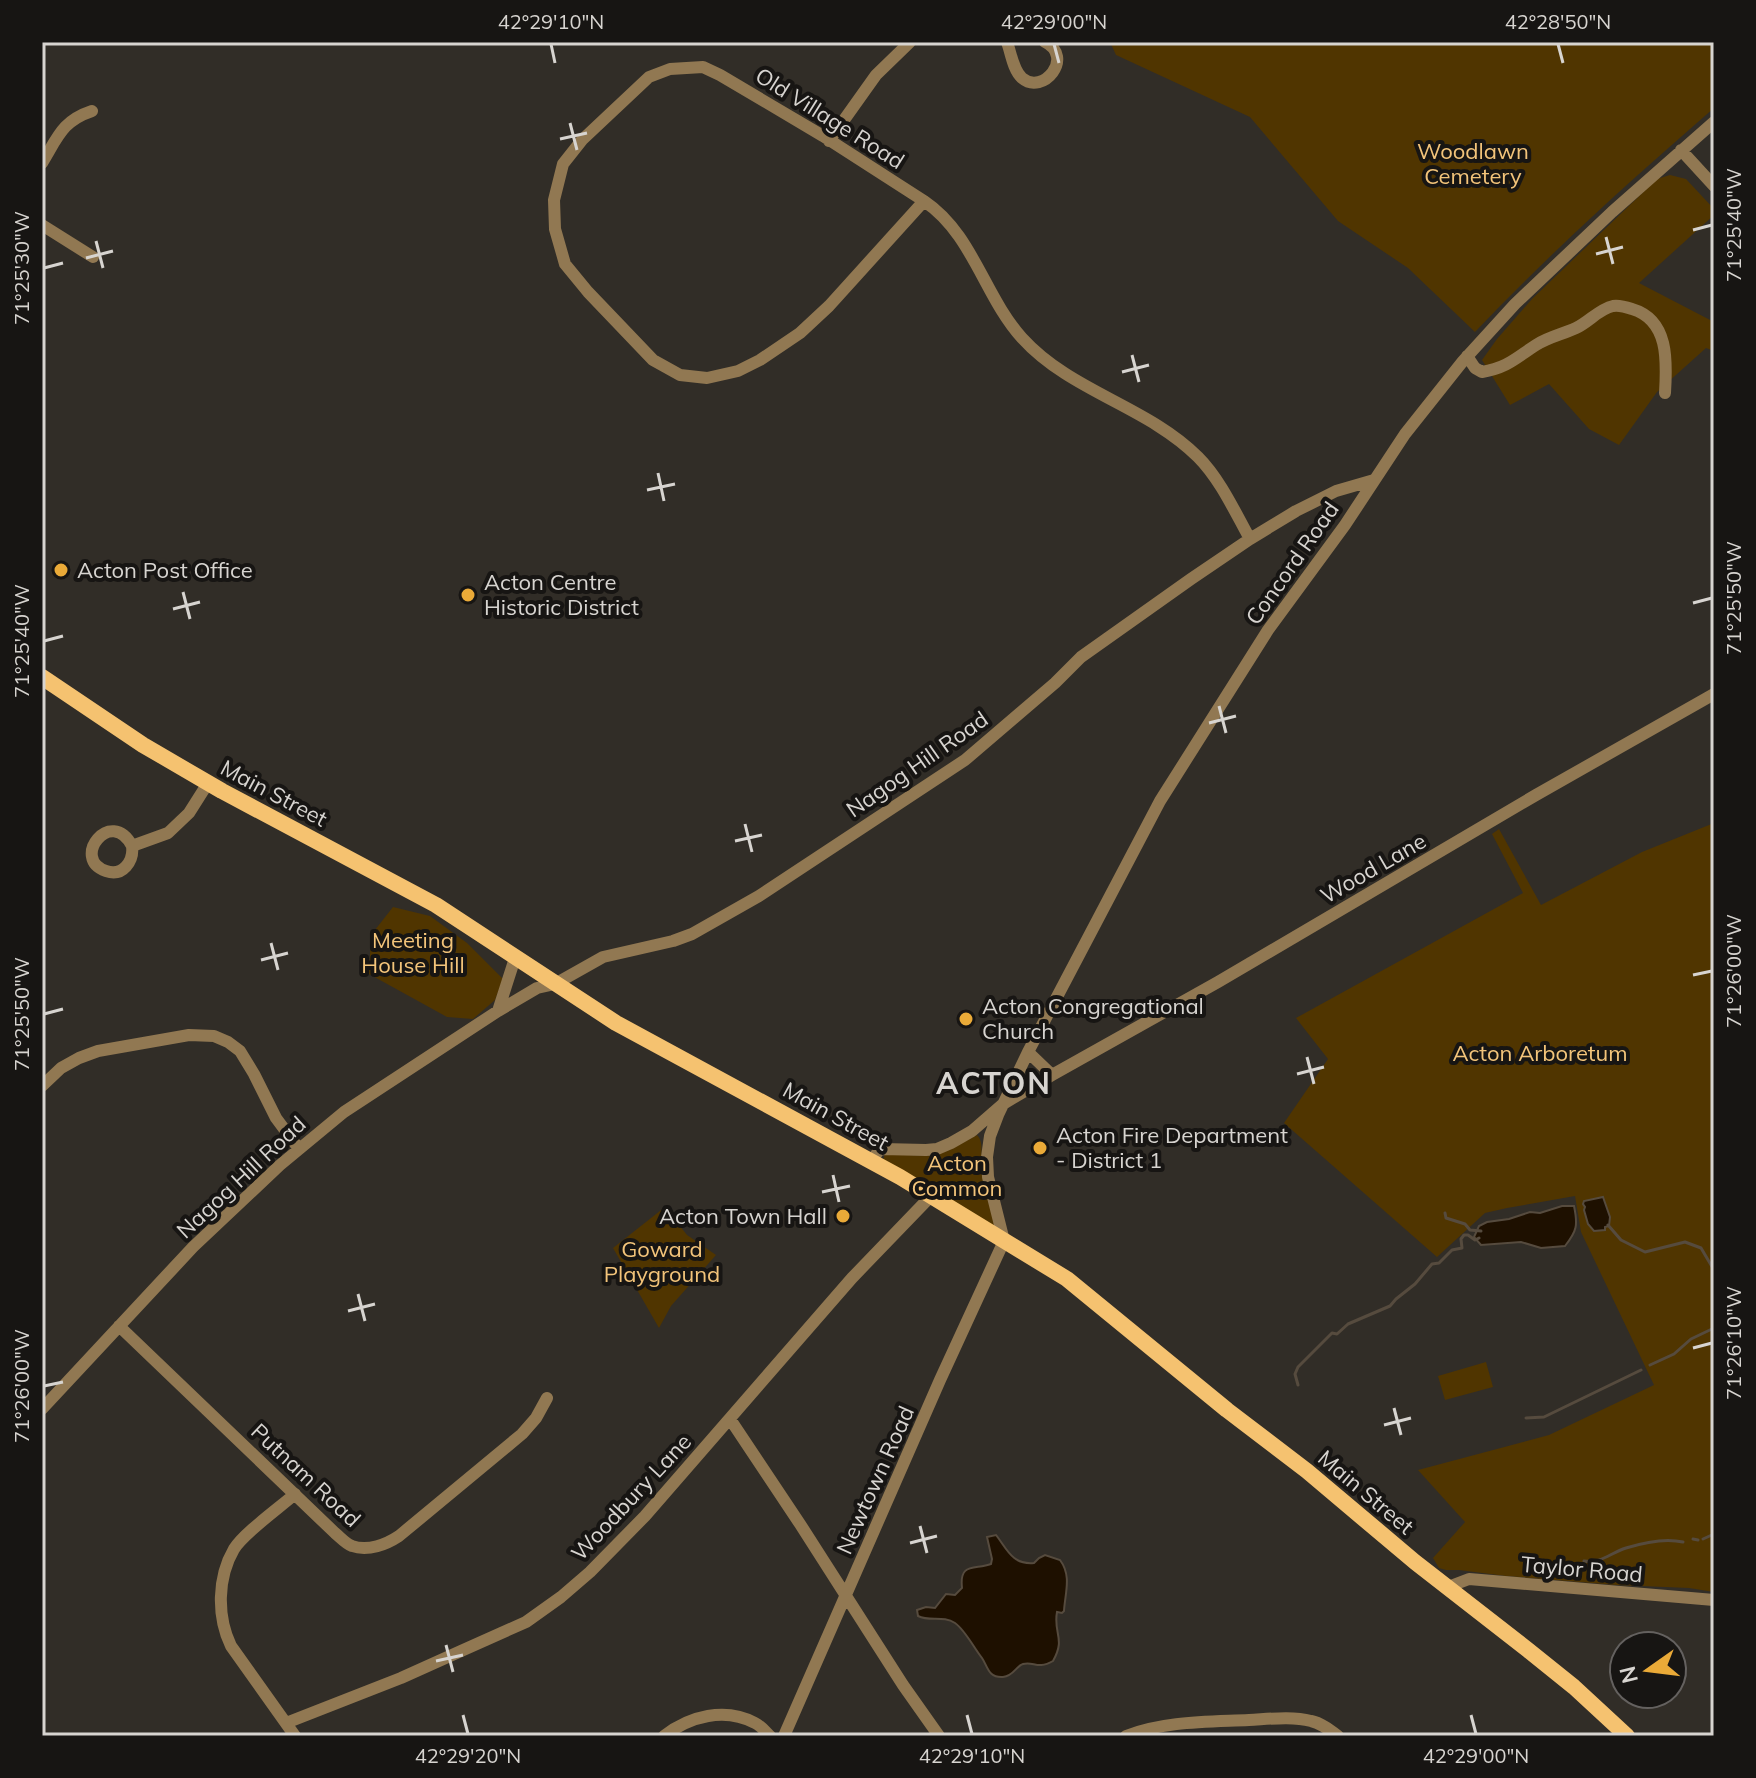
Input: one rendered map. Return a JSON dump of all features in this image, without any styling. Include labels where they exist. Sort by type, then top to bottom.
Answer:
[{"type":"main road","name":"Main Street","points":[[42,677],[143,745],[208,783],[436,905],[616,1023],[931,1196],[1067,1279],[1574,1687],[1627,1736]]},
{"type":"street","points":[[829,141],[876,75],[910,42]]},
{"type":"street","points":[[1007,42],[1018,72],[1026,81],[1034,83],[1049,77],[1057,62],[1054,48],[1045,42]]},
{"type":"street","name":"Old Village Road","points":[[924,201],[829,306],[800,333],[738,371],[707,378],[680,375],[653,360],[565,264],[555,229],[554,200],[563,164],[582,140],[649,77],[670,69],[703,67],[882,172],[924,201],[940,214],[962,239],[996,303],[1022,338],[1060,371],[1156,425],[1199,458],[1229,501],[1250,539]]},
{"type":"street","points":[[42,163],[64,127],[75,116],[92,111]]},
{"type":"street","name":"Concord Road","points":[[1004,1241],[987,1167],[990,1136],[996,1120],[1028,1052],[1160,801],[1268,630],[1345,525],[1405,434],[1467,356],[1515,304],[1612,212],[1714,122]]},
{"type":"street","points":[[1681,150],[1714,186]]},
{"type":"street","points":[[42,225],[93,257]]},
{"type":"street","points":[[1467,356],[1482,372],[1502,368],[1535,345],[1578,327],[1602,311],[1614,306],[1625,307],[1646,316],[1662,336],[1667,367],[1665,393]]},
{"type":"street","name":"Nagog Hill Road","points":[[42,1409],[193,1247],[299,1149],[344,1112],[537,988],[555,984],[603,957],[692,934],[759,896],[965,760],[1081,657],[1250,539],[1336,491],[1374,480]]},
{"type":"street","name":"Wood Lane","points":[[1003,1104],[1714,694]]},
{"type":"street","points":[[132,846],[168,833],[189,813],[208,783]]},
{"type":"street","points":[[498,1011],[515,958]]},
{"type":"street","points":[[42,1086],[71,1062],[98,1051],[206,1034],[228,1042],[240,1051],[276,1118],[299,1149]]},
{"type":"street","points":[[1028,1052],[1052,1075]]},
{"type":"street","name":"Concord Road","points":[[871,1162],[882,1149],[937,1149],[972,1131],[1003,1104]]},
{"type":"street","name":"Woodbury Lane","points":[[286,1723],[401,1678],[526,1622],[561,1597],[645,1516],[852,1278],[931,1196]]},
{"type":"street","name":"Newtown Road","points":[[784,1736],[1004,1241]]},
{"type":"street","name":"Putnam Road","points":[[119,1326],[352,1546],[369,1547],[390,1542],[522,1434],[547,1398]]},
{"type":"street","points":[[730,1419],[939,1736]]},
{"type":"street","points":[[295,1494],[235,1547],[222,1585],[221,1612],[231,1646],[295,1736]]},
{"type":"street","name":"Taylor Road","points":[[1448,1587],[1469,1579],[1714,1600]]},
{"type":"street","points":[[664,1736],[695,1718],[731,1715],[755,1723],[770,1736]]},
{"type":"street","points":[[1126,1736],[1141,1730],[1188,1723],[1286,1719],[1311,1721],[1338,1736]]},
{"type":"street","points":[[1215,1736],[1218,1722]]},
{"type":"green space","name":"Woodlawn Cemetery","points":[[1110,42],[1714,42],[1714,108],[1592,217],[1475,332],[1408,268],[1338,221],[1250,117],[1116,55]]},
{"type":"green space","points":[[1670,175],[1686,179],[1714,209],[1714,215],[1639,283],[1714,322],[1714,351],[1706,348],[1657,392],[1619,445],[1589,429],[1549,384],[1510,405],[1482,360],[1532,299],[1657,179]]},
{"type":"green space","name":"Acton Arboretum","points":[[1714,823],[1714,1592],[1439,1568],[1433,1558],[1465,1522],[1418,1470],[1549,1435],[1654,1385],[1581,1232],[1575,1196],[1485,1213],[1437,1257],[1284,1123],[1328,1059],[1296,1018],[1523,893],[1492,834],[1499,829],[1541,905],[1642,852]]},
{"type":"green space","name":"Meeting House Hill","points":[[393,907],[430,916],[467,943],[503,979],[495,1000],[473,1019],[447,1017],[369,974],[371,935]]},
{"type":"green space","name":"Acton Common","points":[[977,1135],[981,1143],[987,1197],[1000,1234],[882,1163],[885,1154],[932,1156]]},
{"type":"green space","name":"Goward Playground","points":[[665,1207],[687,1235],[716,1255],[671,1306],[659,1328],[613,1248]]},
{"type":"green space","points":[[1486,1362],[1493,1387],[1445,1400],[1438,1376]]},
{"type":"shaded area","points":[[1603,1197],[1610,1217],[1609,1226],[1605,1230],[1594,1231],[1588,1224],[1583,1204],[1584,1201]]},
{"type":"shaded area","points":[[1574,1206],[1576,1218],[1576,1228],[1565,1246],[1541,1248],[1521,1242],[1481,1245],[1474,1237],[1479,1226],[1487,1222]]},
{"type":"shaded area","points":[[996,1535],[1011,1555],[1020,1561],[1034,1563],[1045,1555],[1060,1560],[1067,1578],[1064,1611],[1057,1612],[1059,1647],[1053,1661],[1043,1665],[1023,1664],[1003,1677],[991,1674],[955,1623],[946,1619],[923,1618],[918,1616],[917,1610],[935,1608],[946,1594],[955,1595],[962,1588],[963,1574],[969,1568],[991,1564],[987,1537]]},
{"type":"waterway","points":[[1445,1213],[1446,1218],[1465,1224],[1470,1230],[1481,1231]]},
{"type":"waterway","points":[[1608,1225],[1621,1240],[1645,1252],[1685,1242],[1701,1248],[1714,1270]]},
{"type":"waterway","points":[[1298,1385],[1295,1374],[1298,1367],[1332,1333],[1337,1334],[1348,1324],[1390,1306],[1432,1264],[1439,1263],[1452,1250],[1462,1248],[1464,1235],[1475,1240],[1479,1238]]},
{"type":"waterway","points":[[1650,1365],[1674,1354],[1691,1339],[1714,1328]]},
{"type":"waterway","points":[[1526,1418],[1544,1417],[1641,1370]]},
{"type":"waterway","points":[[1703,1539],[1714,1534]]},
{"type":"waterway","points":[[1693,1539],[1698,1540]]},
{"type":"waterway","points":[[1584,1561],[1601,1560],[1626,1548],[1647,1543],[1683,1542]]},
{"type":"place","name":"Acton Post Office","points":[[61,570]]},
{"type":"place","name":"Acton Centre Historic District","points":[[468,595]]},
{"type":"place","name":"Acton Congregational Church","points":[[966,1019]]},
{"type":"place","name":"Acton Fire Department - District 1","points":[[1040,1148]]},
{"type":"place","name":"Acton Town Hall","points":[[843,1216]]},
{"type":"district","name":"ACTON","points":[[994,1083]]}]
